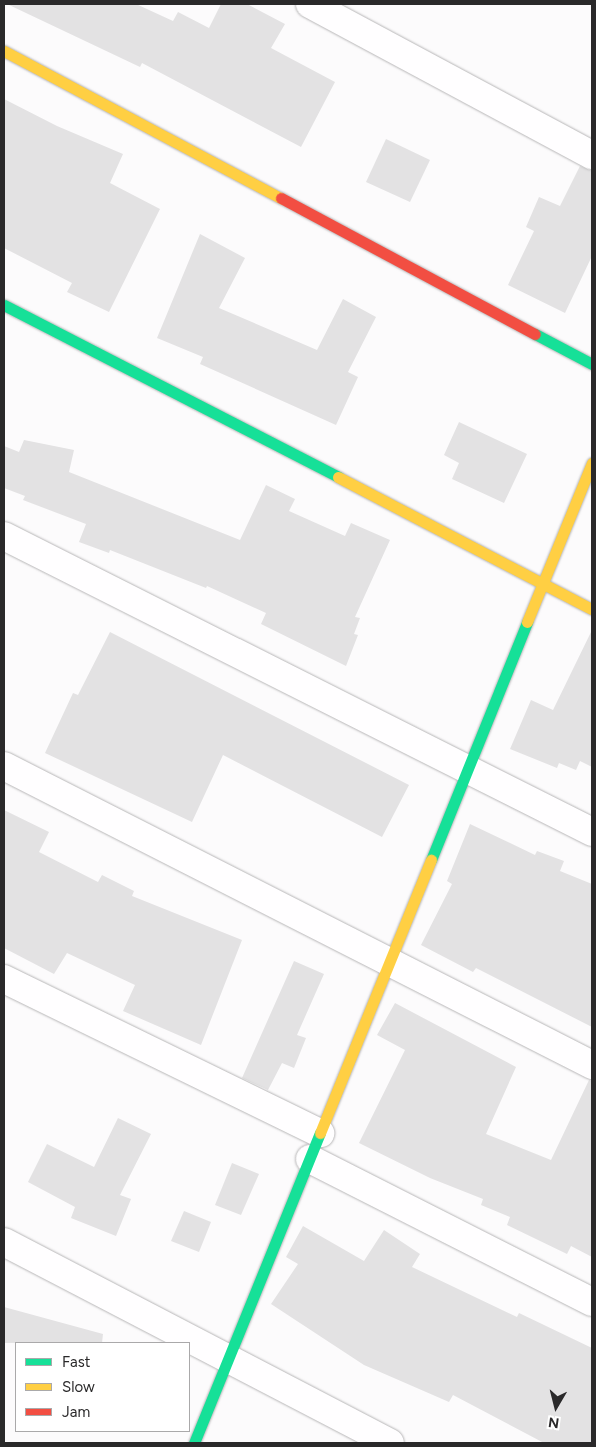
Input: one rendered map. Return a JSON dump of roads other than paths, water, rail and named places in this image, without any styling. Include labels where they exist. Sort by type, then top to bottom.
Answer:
[{"type":"street","points":[[310,4],[592,155]]},
{"type":"street","points":[[4,51],[592,364]]},
{"type":"street","points":[[4,305],[592,609]]},
{"type":"street","points":[[194,1443],[592,462]]},
{"type":"street","points":[[4,536],[592,832]]},
{"type":"street","points":[[4,766],[592,1065]]},
{"type":"street","points":[[4,979],[320,1133]]},
{"type":"street","points":[[310,1159],[592,1302]]},
{"type":"street","points":[[4,1242],[228,1361],[390,1443]]}]
